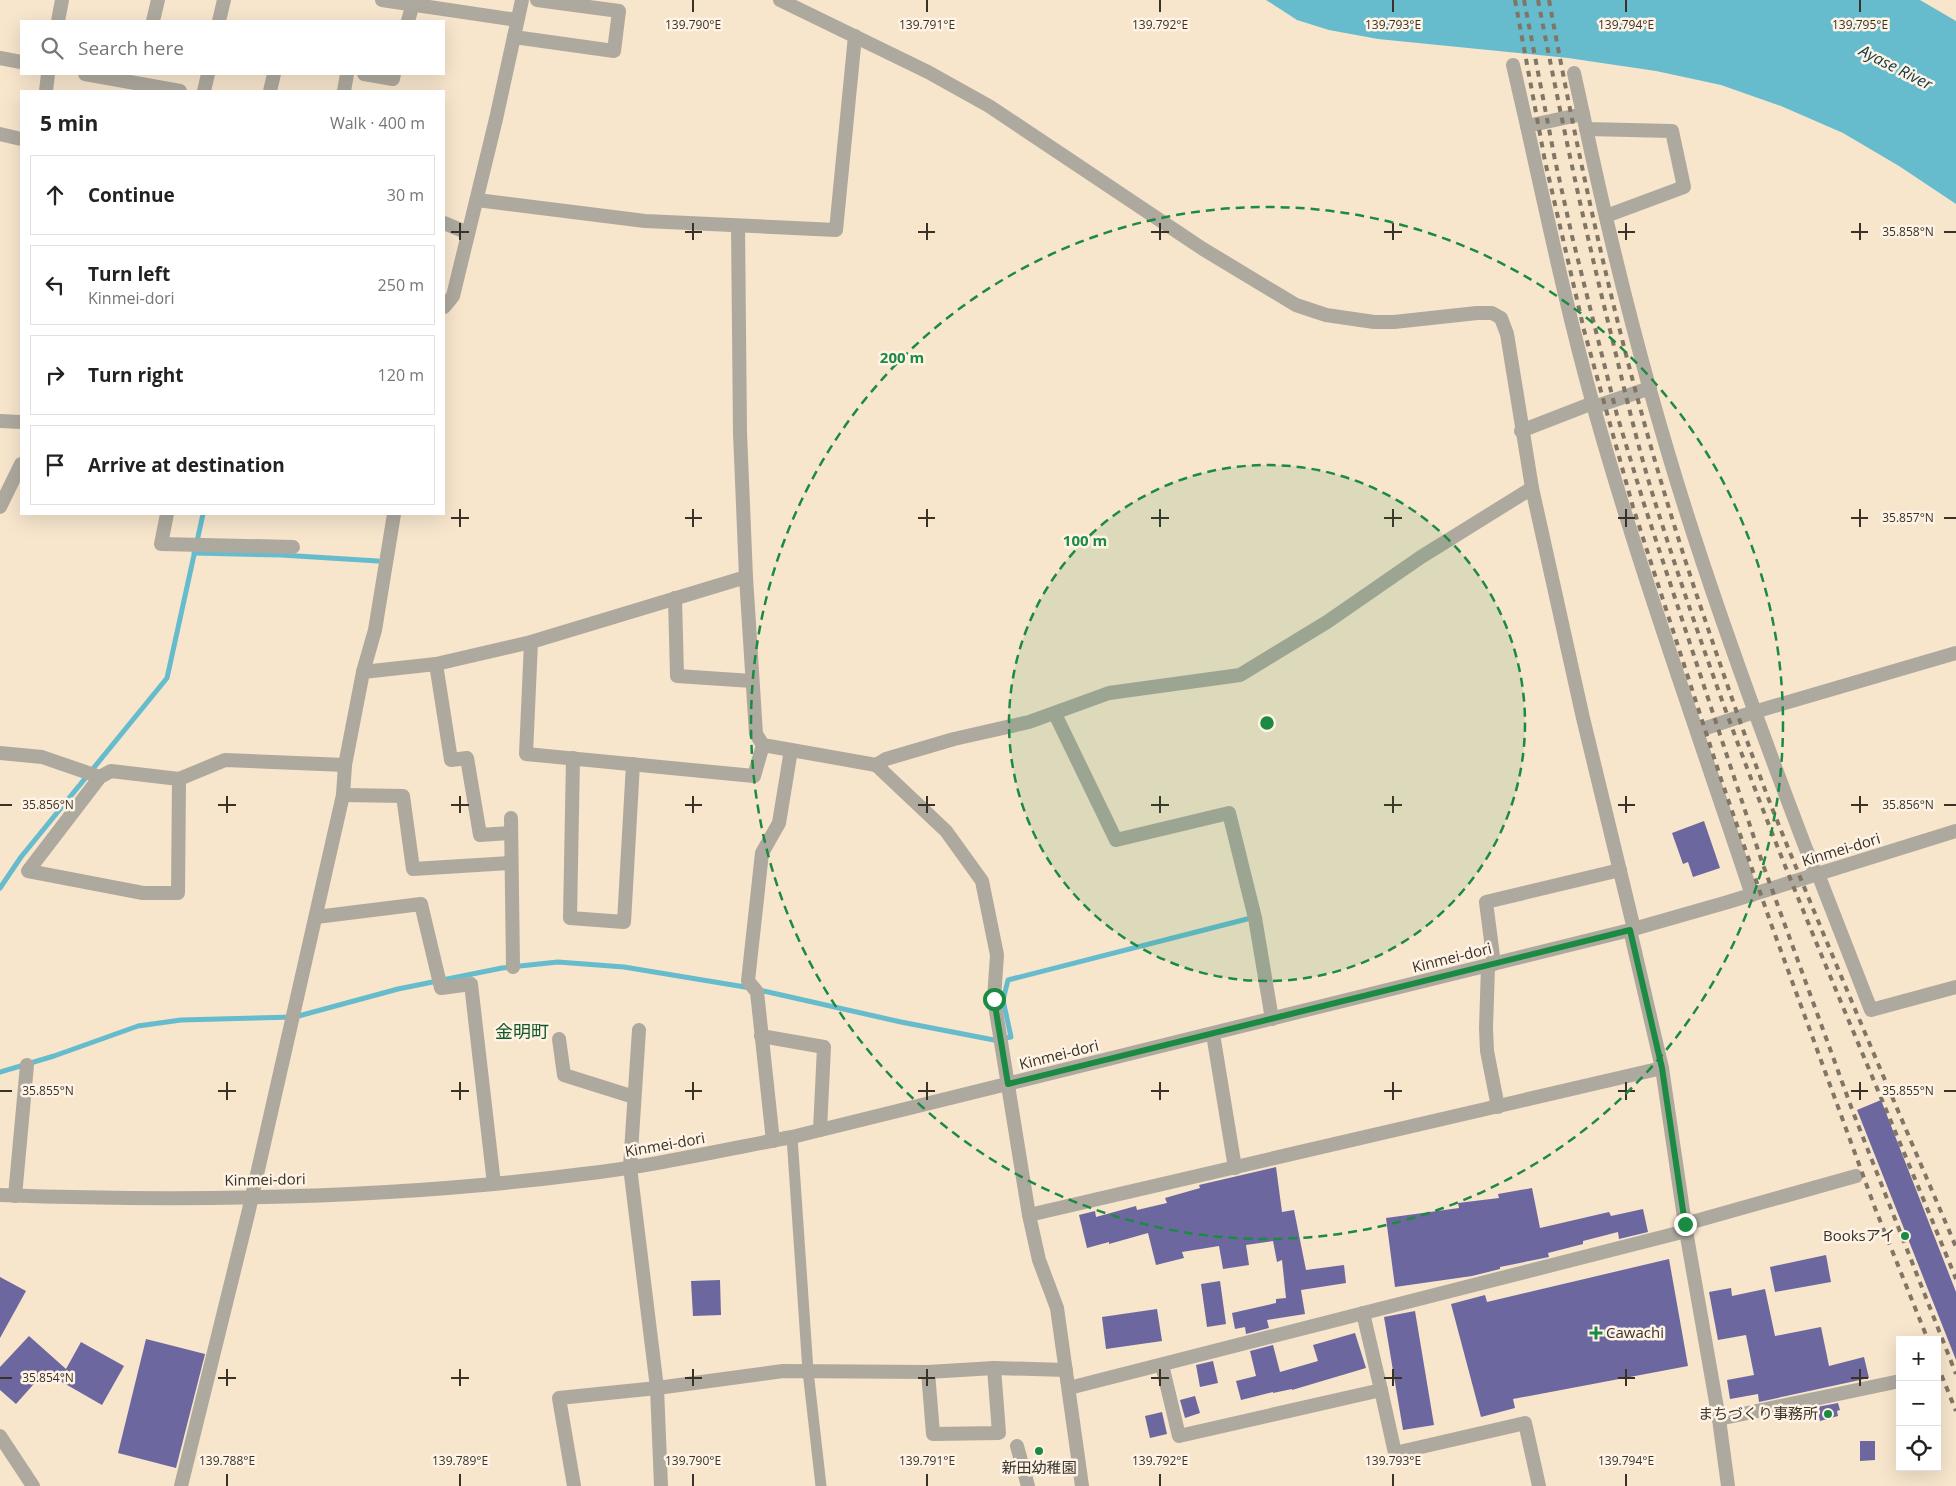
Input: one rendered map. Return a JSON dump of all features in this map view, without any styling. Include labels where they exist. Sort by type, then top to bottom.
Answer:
[{"type":"street","points":[[58,20],[62,0]]},
{"type":"street","points":[[153,20],[158,0]]},
{"type":"street","points":[[219,20],[224,0]]},
{"type":"street","points":[[382,0],[414,2],[517,20]]},
{"type":"street","points":[[445,306],[453,296],[477,200],[522,0]]},
{"type":"street","points":[[514,37],[614,51],[619,11],[536,0]]},
{"type":"street","points":[[780,0],[928,72],[989,106],[1203,249],[1296,305],[1326,315],[1374,322],[1394,322],[1476,313],[1492,313],[1501,318],[1507,334],[1521,431],[1532,488],[1583,718],[1620,870],[1662,1068],[1686,1227],[1719,1418],[1728,1486]]},
{"type":"street","points":[[408,20],[414,2]]},
{"type":"street","points":[[477,200],[645,221],[836,230],[855,36]]},
{"type":"street","points":[[0,58],[20,62]]},
{"type":"street","points":[[1513,65],[1567,302],[1594,405],[1655,608],[1752,895]]},
{"type":"street","points":[[1574,73],[1624,290],[1650,388],[1694,535],[1754,712],[1871,1010],[1956,988]]},
{"type":"street","points":[[46,90],[48,75]]},
{"type":"street","points":[[91,75],[175,90]]},
{"type":"street","points":[[204,90],[208,75]]},
{"type":"street","points":[[270,90],[274,75]]},
{"type":"street","points":[[344,90],[347,75]]},
{"type":"street","points":[[368,75],[392,81]]},
{"type":"street","points":[[1527,126],[1583,114]]},
{"type":"street","points":[[1586,129],[1672,131],[1684,188],[1606,216]]},
{"type":"street","points":[[0,134],[20,139]]},
{"type":"street","points":[[445,223],[468,233]]},
{"type":"street","points":[[738,226],[740,433],[746,577],[756,734],[763,745],[876,765],[946,831],[982,881],[996,955],[994,999],[1029,1215],[1040,1260],[1057,1308],[1082,1486]]},
{"type":"street","points":[[1521,431],[1594,405],[1650,388]]},
{"type":"street","points":[[0,421],[20,422]]},
{"type":"street","points":[[0,506],[20,468]]},
{"type":"street","points":[[876,765],[886,759],[954,739],[1004,729],[1055,714],[1110,693],[1240,675],[1327,622],[1421,557],[1532,488]]},
{"type":"street","points":[[167,515],[161,544],[293,547]]},
{"type":"street","points":[[181,1486],[230,1292],[343,795],[345,765],[363,672],[374,630],[394,515]]},
{"type":"street","points":[[363,672],[436,664],[531,642],[746,577]]},
{"type":"street","points":[[675,598],[677,676],[752,681]]},
{"type":"street","points":[[531,642],[526,754],[754,776],[763,745]]},
{"type":"street","points":[[1697,731],[1754,712],[1956,653]]},
{"type":"street","points":[[436,664],[451,760],[467,758],[480,836],[511,834]]},
{"type":"street","points":[[1055,714],[1116,840],[1229,813],[1256,918],[1272,1019]]},
{"type":"street","points":[[773,1141],[757,992],[748,981],[762,853],[779,824],[791,750]]},
{"type":"street","points":[[0,753],[42,757],[100,777]]},
{"type":"street","points":[[572,758],[570,918],[624,922],[633,764]]},
{"type":"street","points":[[179,779],[178,892],[143,893],[28,871],[100,777],[111,771],[179,779],[225,760],[345,765]]},
{"type":"street","points":[[343,795],[404,796],[413,869],[512,863]]},
{"type":"street","points":[[510,818],[513,967]]},
{"type":"street","name":"Kinmei-dori","points":[[0,1195],[251,1196],[409,1191],[494,1184],[630,1167],[792,1138],[1632,929],[1752,895],[1956,831]]},
{"type":"street","points":[[1498,1106],[1487,1051],[1486,1028],[1491,965],[1486,902],[1620,870]]},
{"type":"street","points":[[316,917],[421,904],[441,988],[471,984],[494,1184]]},
{"type":"street","points":[[639,1030],[630,1167],[657,1388],[661,1486]]},
{"type":"street","points":[[1213,1034],[1235,1168]]},
{"type":"street","points":[[762,1036],[824,1048],[820,1130]]},
{"type":"street","points":[[559,1039],[564,1075],[634,1097]]},
{"type":"street","points":[[15,1196],[27,1065]]},
{"type":"street","points":[[1029,1215],[1662,1068]]},
{"type":"street","points":[[792,1138],[808,1371],[821,1486]]},
{"type":"street","points":[[1069,1388],[1363,1313],[1686,1227],[1856,1176]]},
{"type":"street","points":[[1363,1313],[1395,1453],[1525,1423],[1539,1486]]},
{"type":"street","points":[[1162,1365],[1179,1436],[1381,1390]]},
{"type":"street","points":[[574,1486],[558,1398],[657,1388],[774,1372],[928,1372],[994,1368],[1066,1370]]},
{"type":"street","points":[[928,1372],[933,1434],[999,1432],[994,1368]]},
{"type":"street","points":[[1719,1418],[1896,1382]]},
{"type":"street","points":[[0,1436],[33,1486]]},
{"type":"street","points":[[1017,1446],[1028,1486]]},
{"type":"water","name":"Ayase River","points":[[1266,0],[1920,0],[1956,21],[1956,204],[1899,166],[1843,133],[1781,106],[1721,85],[1656,71],[1568,58],[1378,39],[1329,30],[1297,20]]},
{"type":"building","points":[[1704,821],[1720,868],[1693,877],[1688,862],[1683,864],[1672,833]]},
{"type":"building","points":[[1881,1100],[1956,1292],[1956,1360],[1857,1110]]},
{"type":"building","points":[[1276,1167],[1282,1212],[1294,1210],[1306,1270],[1344,1265],[1346,1283],[1301,1290],[1305,1314],[1267,1320],[1269,1328],[1246,1334],[1245,1327],[1235,1329],[1232,1313],[1276,1303],[1276,1299],[1286,1298],[1282,1260],[1277,1262],[1273,1241],[1246,1245],[1249,1265],[1223,1269],[1219,1246],[1182,1252],[1184,1258],[1156,1265],[1148,1233],[1087,1248],[1079,1215],[1095,1211],[1096,1217],[1136,1206],[1137,1210],[1167,1203],[1165,1198],[1200,1188],[1199,1185]]},
{"type":"building","points":[[1532,1188],[1540,1228],[1609,1212],[1611,1216],[1643,1209],[1648,1232],[1619,1239],[1618,1232],[1548,1253],[1549,1257],[1500,1267],[1500,1269],[1472,1276],[1395,1287],[1386,1218],[1459,1208],[1458,1203],[1499,1198],[1498,1194]]},
{"type":"building","points":[[1826,1255],[1831,1282],[1775,1292],[1770,1267]]},
{"type":"building","name":"Cawachi","points":[[1669,1259],[1688,1366],[1513,1399],[1515,1408],[1481,1417],[1451,1304],[1485,1295],[1487,1302]]},
{"type":"building","points":[[0,1277],[26,1291],[0,1338]]},
{"type":"building","points":[[720,1280],[721,1315],[693,1316],[691,1281]]},
{"type":"building","points":[[1220,1281],[1226,1324],[1207,1327],[1201,1284]]},
{"type":"building","points":[[1731,1288],[1732,1296],[1765,1289],[1775,1336],[1821,1327],[1829,1366],[1864,1357],[1869,1378],[1759,1402],[1758,1394],[1730,1399],[1727,1380],[1754,1375],[1746,1335],[1718,1340],[1709,1292]]},
{"type":"building","points":[[1157,1309],[1162,1341],[1106,1349],[1102,1317]]},
{"type":"building","points":[[1415,1311],[1434,1425],[1403,1430],[1384,1317]]},
{"type":"building","points":[[1355,1333],[1366,1368],[1292,1390],[1273,1392],[1241,1400],[1236,1381],[1256,1376],[1250,1351],[1273,1345],[1280,1372],[1318,1361],[1313,1345]]},
{"type":"building","points":[[29,1336],[66,1369],[81,1342],[124,1366],[102,1405],[48,1374],[43,1380],[40,1377],[16,1404],[0,1390],[0,1367]]},
{"type":"building","points":[[146,1339],[205,1354],[176,1468],[118,1453]]},
{"type":"building","points":[[1213,1361],[1218,1383],[1200,1387],[1196,1365]]},
{"type":"building","points":[[1195,1396],[1200,1413],[1185,1418],[1180,1400]]},
{"type":"building","name":"まちづくり事務所","points":[[1838,1403],[1840,1410],[1837,1411],[1838,1416],[1820,1421],[1817,1407]]},
{"type":"building","points":[[1162,1412],[1167,1434],[1150,1438],[1145,1416]]},
{"type":"building","points":[[1860,1441],[1875,1441],[1875,1460],[1860,1461]]},
{"type":"waterway","points":[[0,888],[21,857],[167,678],[203,515]]},
{"type":"waterway","points":[[194,553],[281,555],[378,561]]},
{"type":"waterway","points":[[759,990],[901,1022],[994,1040],[1011,1037],[1003,1000],[1008,980],[1247,919]]},
{"type":"waterway","points":[[0,1072],[54,1056],[138,1026],[181,1020],[295,1017],[398,989],[502,968],[558,962],[624,967],[751,988]]},
{"type":"railway","points":[[1515,0],[1545,161],[1584,330],[1633,507],[1721,779],[1770,921],[1875,1208],[1926,1336]]},
{"type":"railway","points":[[1524,0],[1555,160],[1572,236],[1617,415],[1644,504],[1762,862],[1853,1112],[1956,1374]]},
{"type":"railway","points":[[1538,0],[1573,169],[1602,296],[1637,441],[1671,553],[1706,656],[1783,860],[1956,1279]]},
{"type":"railway","points":[[1549,0],[1563,75],[1612,301],[1673,523],[1772,808],[1956,1247]]},
{"type":"railway","points":[[1941,1374],[1956,1411]]},
{"type":"place","name":"Booksアイ","points":[[1905,1236]]},
{"type":"place","name":"Cawachi","points":[[1596,1333]]},
{"type":"place","name":"まちづくり事務所","points":[[1828,1414]]},
{"type":"place","name":"新田幼稚園","points":[[1039,1451]]},
{"type":"district","name":"金明町","points":[[522,1032]]},
{"type":"route","points":[[994,999],[1008,1084],[1630,930],[1647,995],[1662,1068],[1685,1224]]}]
